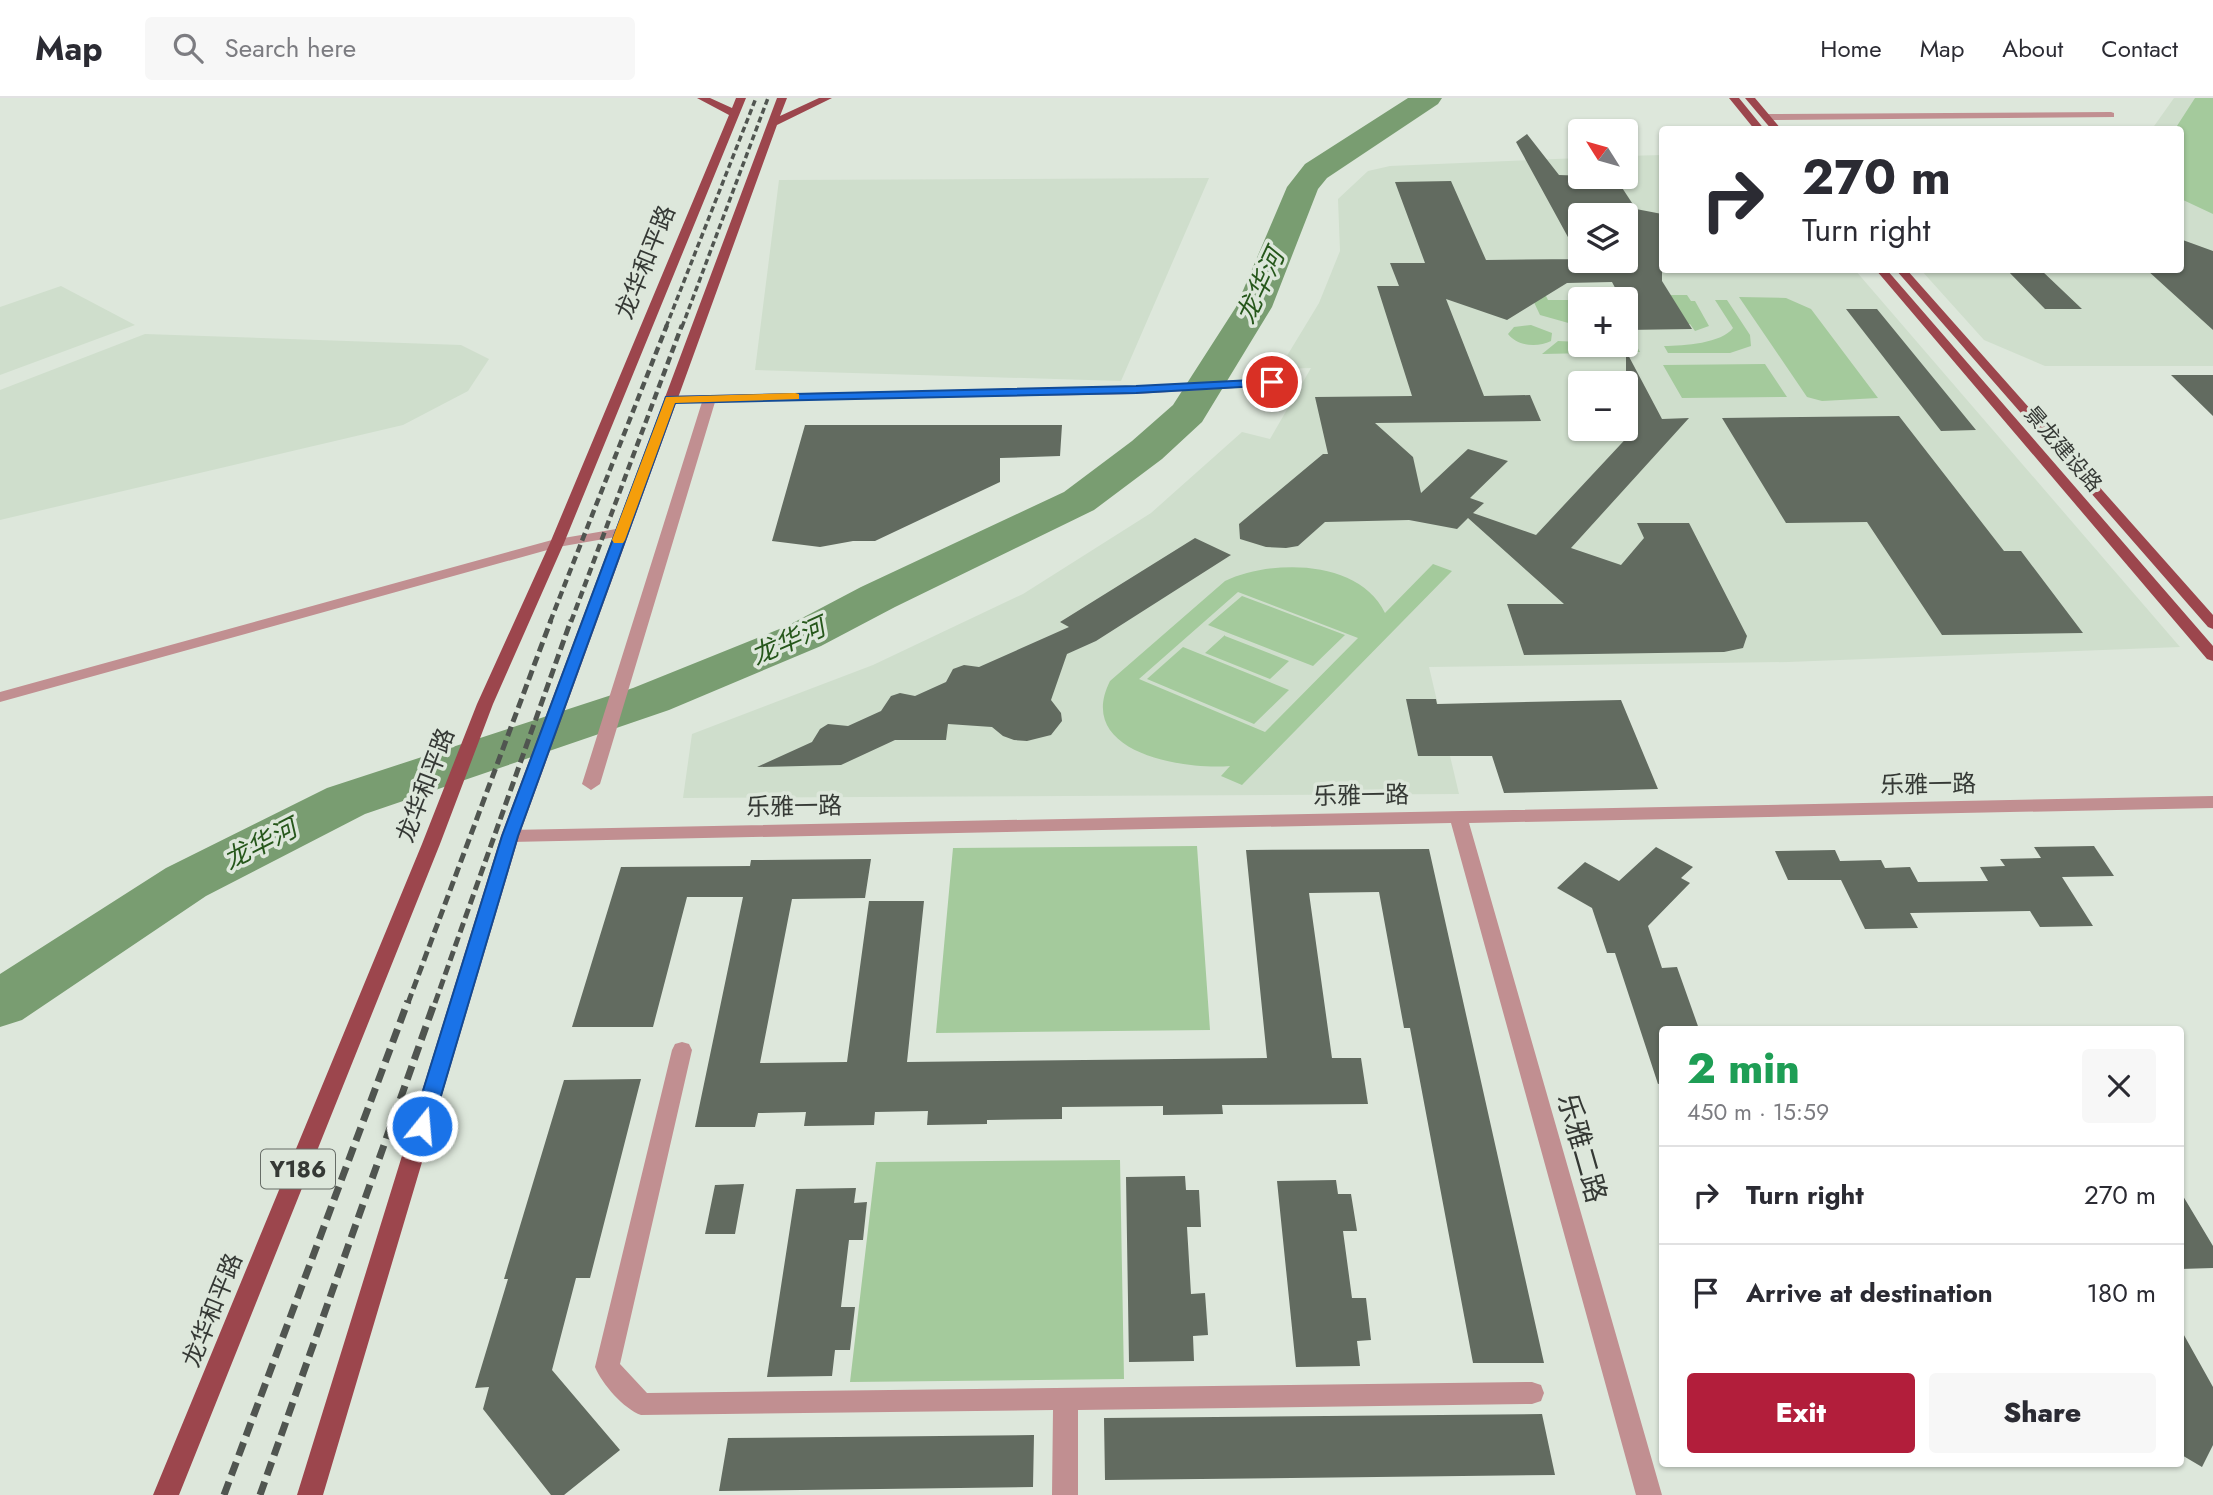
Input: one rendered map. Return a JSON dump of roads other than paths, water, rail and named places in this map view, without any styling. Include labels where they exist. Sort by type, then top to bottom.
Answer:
[{"type":"main road","points":[[702,98],[721,105],[734,114]]},
{"type":"main road","name":"龙华和平路","points":[[166,1495],[431,844],[485,704],[557,543],[741,98]]},
{"type":"main road","points":[[310,1495],[510,836],[782,98]]},
{"type":"main road","points":[[773,123],[827,98]]},
{"type":"main road","points":[[1734,98],[1758,126]]},
{"type":"main road","points":[[1750,98],[1775,126]]},
{"type":"main road","name":"景龙建设路","points":[[1884,273],[2213,656]]},
{"type":"main road","name":"景龙建设路","points":[[1904,273],[2213,624]]},
{"type":"street","points":[[2099,115],[2111,126]]},
{"type":"street","points":[[1767,117],[2111,115]]},
{"type":"street","points":[[1877,116],[1886,126]]},
{"type":"street","points":[[1945,116],[1955,126]]},
{"type":"street","points":[[2013,116],[2024,126]]},
{"type":"street","points":[[1799,117],[1807,126]]},
{"type":"street","points":[[670,399],[1136,390],[1295,381]]},
{"type":"street","points":[[591,784],[710,398]]},
{"type":"street","points":[[0,697],[557,543],[622,532]]},
{"type":"street","name":"乐雅一路","points":[[510,836],[2213,802]]},
{"type":"street","name":"乐雅二路","points":[[1458,817],[1648,1495]]},
{"type":"street","points":[[682,1050],[607,1367],[641,1404],[1532,1393]]},
{"type":"street","points":[[1065,1495],[1066,1399]]},
{"type":"waterway","name":"龙华河","points":[[0,1004],[186,882],[346,801],[651,699],[804,636],[878,597],[1079,501],[1147,450],[1188,413],[1254,307],[1303,187],[1316,171],[1428,98]]},
{"type":"railway","points":[[666,327],[756,98]]},
{"type":"railway","points":[[682,327],[768,98]]},
{"type":"railway","points":[[550,622],[667,325]]},
{"type":"railway","points":[[571,622],[682,325]]},
{"type":"railway","points":[[408,1003],[551,620]]},
{"type":"railway","points":[[435,1003],[571,620]]},
{"type":"railway","points":[[224,1495],[408,1001]]},
{"type":"railway","points":[[260,1495],[435,1001]]}]
